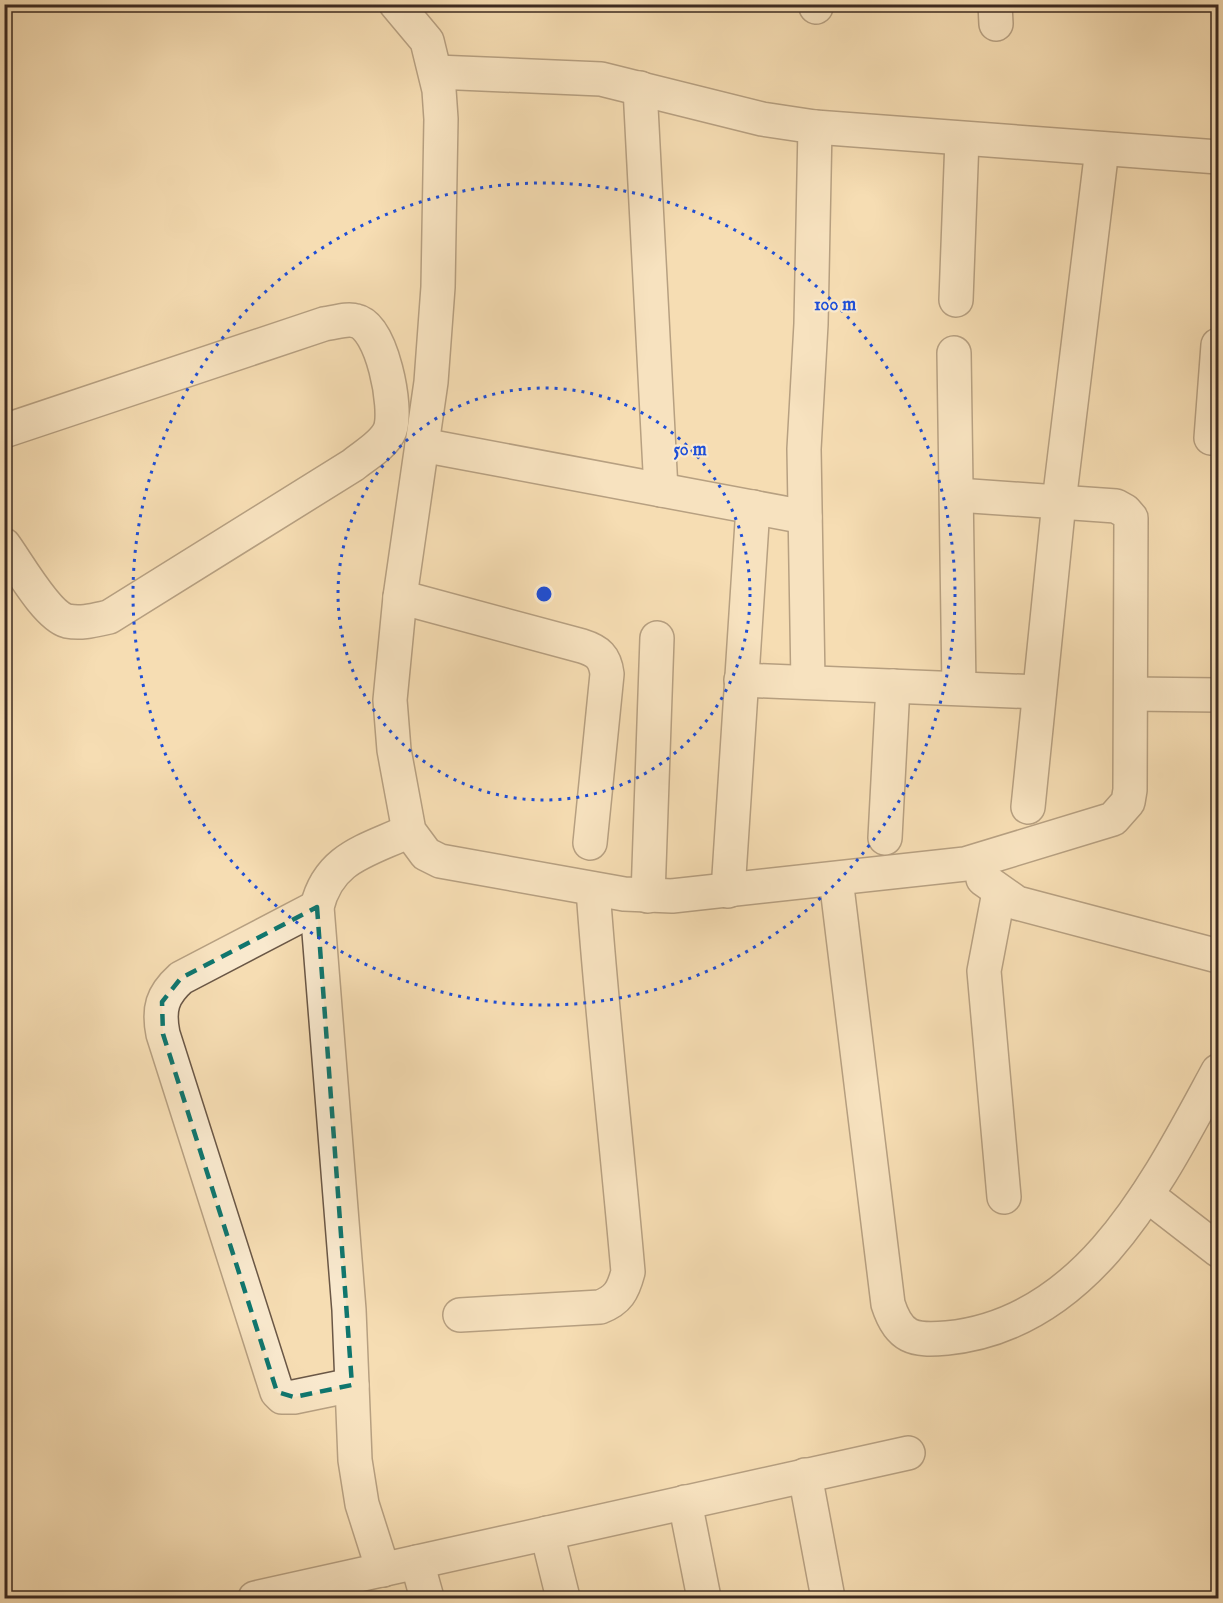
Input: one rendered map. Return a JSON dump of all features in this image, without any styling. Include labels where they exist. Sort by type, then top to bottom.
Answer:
[{"type":"street","points":[[400,8],[427,41],[436,72],[441,119],[438,287],[431,382],[400,597],[390,700],[394,750],[409,831],[426,854],[440,861],[593,889],[648,896],[728,891],[965,864],[1113,819],[1122,812],[1131,790],[1131,518],[1116,506],[957,495]]},
{"type":"street","points":[[436,72],[580,78],[640,88],[762,119],[815,127],[1218,157]]},
{"type":"street","points":[[640,88],[661,490]]},
{"type":"street","points":[[808,682],[804,449],[811,324],[815,127]]},
{"type":"street","points":[[956,300],[962,139]]},
{"type":"street","points":[[1028,807],[1059,502],[1102,149]]},
{"type":"street","points":[[4,431],[324,324],[356,320],[372,332],[393,402],[389,432],[380,444],[353,465],[109,617],[85,622],[65,620],[48,607],[4,545]]},
{"type":"street","points":[[1211,438],[1218,345]]},
{"type":"street","points":[[954,353],[959,688]]},
{"type":"street","points":[[422,445],[806,517]]},
{"type":"street","points":[[728,891],[753,507]]},
{"type":"street","points":[[400,597],[582,646],[596,651],[602,657],[607,674],[590,843]]},
{"type":"street","points":[[648,896],[657,638]]},
{"type":"street","points":[[741,680],[1039,692]]},
{"type":"street","points":[[885,838],[893,686]]},
{"type":"street","points":[[1131,694],[1218,695]]},
{"type":"street","points":[[383,1570],[357,1484],[349,1310],[317,908],[327,879],[336,868],[357,855],[409,831]]},
{"type":"street","points":[[965,864],[999,892],[1017,903],[1218,956]]},
{"type":"street","points":[[836,879],[888,1304],[899,1329],[909,1336],[923,1340],[950,1338],[988,1329],[1038,1309],[1100,1257],[1148,1195],[1218,1071]]},
{"type":"street","points":[[460,1315],[600,1307],[615,1301],[623,1290],[628,1272],[613,1101],[602,1009],[593,889]]},
{"type":"street","points":[[999,892],[984,970],[1004,1197]]},
{"type":"street","points":[[317,908],[181,978],[167,990],[159,1016],[278,1392],[282,1397],[288,1398],[352,1384]]},
{"type":"street","points":[[1148,1195],[1218,1250]]},
{"type":"street","points":[[255,1598],[908,1453]]},
{"type":"street","points":[[805,1475],[828,1599]]},
{"type":"street","points":[[685,1503],[704,1599]]},
{"type":"street","points":[[547,1533],[563,1599]]},
{"type":"street","points":[[417,1562],[427,1599]]},
{"type":"highlighted area","points":[[317,907],[352,1385],[294,1397],[277,1392],[163,1034],[162,1002],[181,978]]}]
